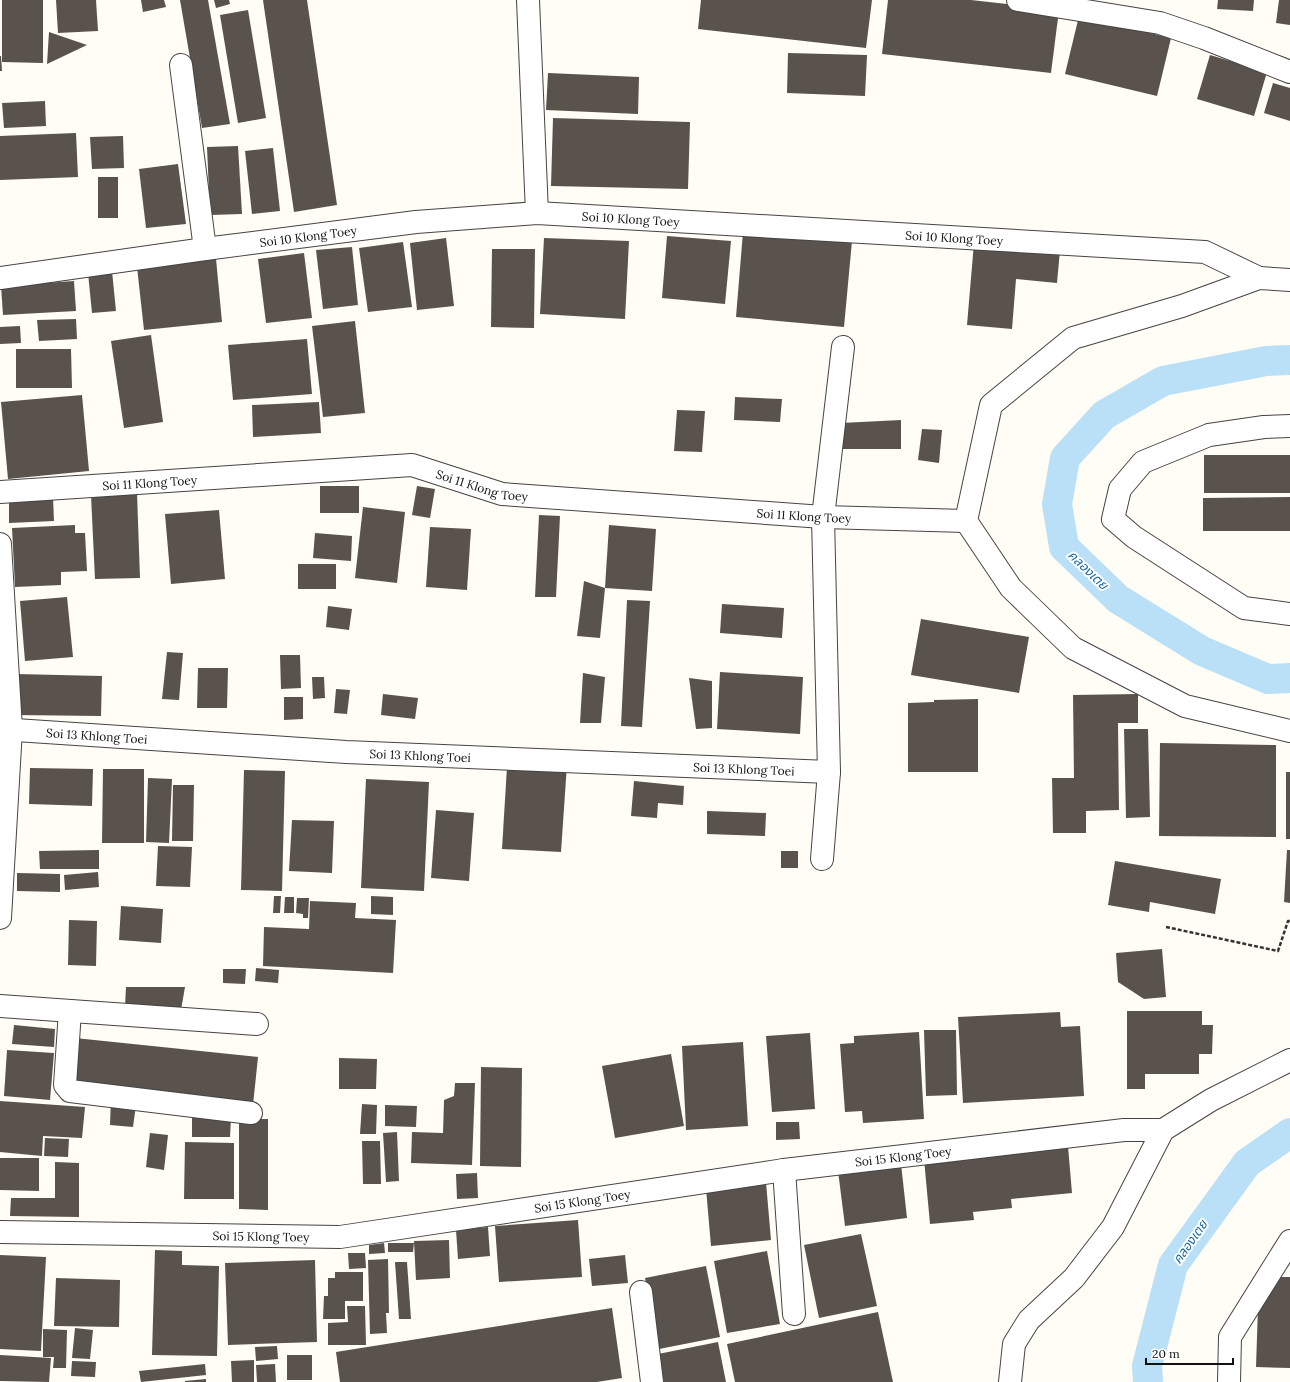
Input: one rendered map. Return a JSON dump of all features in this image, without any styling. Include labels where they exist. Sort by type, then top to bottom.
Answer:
[{"type":"street","points":[[528,0],[537,213]]},
{"type":"street","points":[[1018,0],[1160,23],[1204,38],[1290,72]]},
{"type":"street","points":[[181,64],[205,249]]},
{"type":"street","name":"Soi 10 Klong Toey","points":[[0,278],[205,249],[416,222],[537,213],[1205,252],[1259,278]]},
{"type":"street","points":[[1290,280],[1259,278],[1182,306],[1073,338],[991,405],[966,521],[1011,588],[1073,648],[1185,706],[1290,731]]},
{"type":"street","points":[[822,859],[829,772],[823,517],[843,347]]},
{"type":"street","points":[[1290,426],[1264,427],[1209,434],[1143,462],[1120,489],[1113,519],[1134,537],[1244,608],[1290,614]]},
{"type":"street","name":"Soi 11 Klong Toey","points":[[0,492],[412,465],[502,494],[823,517],[966,521]]},
{"type":"street","points":[[0,544],[5,729],[0,918]]},
{"type":"street","name":"Soi 13 Khlong Toei","points":[[5,729],[346,752],[829,772]]},
{"type":"street","points":[[0,1006],[257,1024]]},
{"type":"street","points":[[70,1011],[65,1085],[70,1091],[251,1113]]},
{"type":"street","points":[[1010,1382],[1014,1344],[1029,1320],[1074,1278],[1113,1227],[1164,1130],[1211,1100],[1290,1060]]},
{"type":"street","name":"Soi 15 Klong Toey","points":[[0,1232],[340,1237],[784,1170],[1124,1130],[1164,1130]]},
{"type":"street","points":[[784,1170],[794,1314]]},
{"type":"street","points":[[1228,1382],[1230,1337],[1290,1242]]},
{"type":"street","points":[[641,1292],[652,1382]]},
{"type":"path","points":[[1166,927],[1278,951],[1288,921],[1290,921]]},
{"type":"building","points":[[2,0],[43,0],[43,63],[2,62]]},
{"type":"building","points":[[56,0],[96,0],[98,31],[58,33]]},
{"type":"building","points":[[141,0],[164,0],[166,7],[143,12]]},
{"type":"building","points":[[180,0],[208,0],[230,124],[202,128]]},
{"type":"building","points":[[214,0],[229,0],[230,4],[216,8]]},
{"type":"building","points":[[263,0],[307,0],[337,205],[294,212]]},
{"type":"building","points":[[701,0],[872,0],[866,48],[698,29]]},
{"type":"building","points":[[888,0],[971,0],[1059,10],[1051,73],[882,54]]},
{"type":"building","points":[[1218,0],[1254,0],[1253,11],[1217,9]]},
{"type":"building","points":[[1279,0],[1290,0],[1290,25],[1276,23]]},
{"type":"building","points":[[248,10],[266,118],[238,123],[220,15]]},
{"type":"building","points":[[1079,16],[1171,38],[1157,96],[1065,74]]},
{"type":"building","points":[[49,32],[87,45],[47,64]]},
{"type":"building","points":[[788,53],[867,55],[865,96],[787,93]]},
{"type":"building","points":[[1210,55],[1267,72],[1254,116],[1197,99]]},
{"type":"building","points":[[1,56],[2,71],[0,71]]},
{"type":"building","points":[[548,73],[639,77],[638,114],[546,110]]},
{"type":"building","points":[[1273,83],[1290,88],[1290,121],[1264,113]]},
{"type":"building","points":[[45,101],[46,126],[4,128],[2,103]]},
{"type":"building","points":[[553,118],[690,122],[688,189],[551,186]]},
{"type":"building","points":[[76,133],[78,177],[0,180],[0,136]]},
{"type":"building","points":[[123,136],[124,168],[92,169],[90,137]]},
{"type":"building","points":[[238,146],[242,214],[210,215],[207,147]]},
{"type":"building","points":[[273,148],[280,211],[252,214],[245,151]]},
{"type":"building","points":[[178,164],[186,224],[146,228],[139,169]]},
{"type":"building","points":[[98,177],[118,177],[118,218],[98,218]]},
{"type":"building","points":[[743,232],[852,241],[844,327],[736,317]]},
{"type":"building","points":[[667,236],[731,241],[725,304],[662,298]]},
{"type":"building","points":[[446,238],[454,306],[417,310],[410,243]]},
{"type":"building","points":[[544,238],[629,241],[625,319],[540,314]]},
{"type":"building","points":[[403,242],[412,307],[368,312],[359,248]]},
{"type":"building","points":[[974,243],[1060,250],[1057,283],[1016,279],[1012,329],[967,325]]},
{"type":"building","points":[[352,247],[358,305],[323,309],[316,250]]},
{"type":"building","points":[[492,249],[535,249],[534,328],[491,327]]},
{"type":"building","points":[[304,253],[312,318],[266,323],[258,259]]},
{"type":"building","points":[[216,259],[222,322],[144,330],[137,267]]},
{"type":"building","points":[[112,271],[116,311],[92,313],[88,273]]},
{"type":"building","points":[[74,281],[76,311],[3,315],[1,286]]},
{"type":"building","points":[[76,319],[77,339],[39,341],[37,320]]},
{"type":"building","points":[[355,321],[365,413],[323,417],[312,326]]},
{"type":"building","points":[[20,326],[21,343],[0,344],[0,327]]},
{"type":"building","points":[[151,335],[163,422],[124,428],[111,341]]},
{"type":"building","points":[[307,339],[312,394],[233,400],[228,345]]},
{"type":"building","points":[[16,349],[71,349],[72,388],[16,388]]},
{"type":"building","points":[[82,395],[89,471],[8,479],[1,402]]},
{"type":"building","points":[[735,397],[782,399],[780,422],[734,420]]},
{"type":"building","points":[[319,402],[321,433],[253,437],[252,405]]},
{"type":"building","points":[[677,410],[705,411],[702,452],[674,451]]},
{"type":"building","points":[[901,420],[901,449],[838,449],[841,423]]},
{"type":"building","points":[[922,429],[942,430],[939,463],[918,460]]},
{"type":"building","points":[[1204,455],[1290,455],[1290,493],[1204,493]]},
{"type":"building","points":[[320,486],[359,486],[359,513],[320,513]]},
{"type":"building","points":[[417,486],[435,489],[430,518],[412,515]]},
{"type":"building","points":[[137,493],[140,578],[95,579],[91,495]]},
{"type":"building","points":[[53,497],[54,521],[9,523],[9,498]]},
{"type":"building","points":[[1290,497],[1290,531],[1203,531],[1203,498]]},
{"type":"building","points":[[363,507],[405,512],[397,583],[355,578]]},
{"type":"building","points":[[219,510],[225,579],[171,584],[165,514]]},
{"type":"building","points":[[539,515],[560,516],[556,597],[535,597]]},
{"type":"building","points":[[75,525],[75,533],[85,533],[87,571],[61,572],[61,585],[15,587],[12,528]]},
{"type":"building","points":[[609,525],[656,529],[652,591],[605,588]]},
{"type":"building","points":[[430,527],[471,529],[467,590],[426,587]]},
{"type":"building","points":[[315,533],[352,536],[351,561],[313,558]]},
{"type":"building","points":[[298,564],[336,564],[336,589],[298,589]]},
{"type":"building","points":[[584,581],[605,588],[600,638],[577,636]]},
{"type":"building","points":[[67,597],[73,657],[25,661],[20,601]]},
{"type":"building","points":[[627,600],[650,601],[642,727],[621,726]]},
{"type":"building","points":[[722,604],[784,608],[782,638],[720,633]]},
{"type":"building","points":[[328,606],[352,609],[349,630],[326,627]]},
{"type":"building","points":[[921,619],[1029,637],[1019,693],[911,675]]},
{"type":"building","points":[[167,652],[183,653],[179,700],[162,699]]},
{"type":"building","points":[[280,655],[300,655],[301,688],[281,689]]},
{"type":"building","points":[[198,668],[228,668],[227,708],[197,708]]},
{"type":"building","points":[[720,672],[803,677],[800,734],[717,729]]},
{"type":"building","points":[[583,673],[605,677],[601,723],[580,723]]},
{"type":"building","points":[[16,674],[102,676],[101,716],[15,715]]},
{"type":"building","points":[[312,677],[324,677],[325,698],[313,699]]},
{"type":"building","points":[[689,678],[712,681],[712,728],[696,729]]},
{"type":"building","points":[[336,689],[350,690],[347,714],[334,713]]},
{"type":"building","points":[[383,694],[418,698],[415,719],[381,715]]},
{"type":"building","points":[[1138,694],[1138,723],[1118,723],[1119,810],[1086,811],[1086,833],[1053,833],[1052,778],[1074,778],[1073,695]]},
{"type":"building","points":[[284,697],[303,697],[303,719],[284,720]]},
{"type":"building","points":[[978,699],[978,772],[908,772],[908,703],[934,702],[934,700]]},
{"type":"building","points":[[1124,729],[1148,729],[1150,817],[1126,818]]},
{"type":"building","points":[[1160,743],[1276,745],[1276,837],[1159,836]]},
{"type":"building","points":[[567,764],[561,852],[502,849],[507,767]]},
{"type":"building","points":[[30,768],[93,769],[92,806],[29,804]]},
{"type":"building","points":[[103,769],[144,769],[144,843],[102,843]]},
{"type":"building","points":[[244,770],[285,771],[282,891],[241,890]]},
{"type":"building","points":[[1286,772],[1290,772],[1290,839],[1286,839]]},
{"type":"building","points":[[148,778],[172,779],[169,843],[146,842]]},
{"type":"building","points":[[366,779],[429,782],[424,891],[361,888]]},
{"type":"building","points":[[634,781],[684,786],[683,805],[658,803],[657,818],[631,816]]},
{"type":"building","points":[[173,785],[194,785],[193,841],[172,841]]},
{"type":"building","points":[[436,810],[474,813],[469,881],[431,878]]},
{"type":"building","points":[[707,811],[766,813],[765,836],[707,834]]},
{"type":"building","points":[[292,820],[334,821],[332,873],[289,871]]},
{"type":"building","points":[[158,846],[192,847],[190,887],[156,886]]},
{"type":"building","points":[[99,850],[99,869],[40,869],[39,851]]},
{"type":"building","points":[[1287,850],[1290,850],[1290,903],[1284,902]]},
{"type":"building","points":[[781,851],[798,851],[798,868],[781,868]]},
{"type":"building","points":[[1115,861],[1221,879],[1215,914],[1150,902],[1149,912],[1108,905]]},
{"type":"building","points":[[98,872],[99,887],[65,890],[64,875]]},
{"type":"building","points":[[17,873],[60,874],[60,892],[17,891]]},
{"type":"building","points":[[274,896],[281,896],[280,913],[273,913]]},
{"type":"building","points":[[371,896],[393,897],[393,915],[371,914]]},
{"type":"building","points":[[285,897],[294,897],[294,913],[284,913]]},
{"type":"building","points":[[297,898],[309,898],[308,918],[303,918],[303,914],[296,913]]},
{"type":"building","points":[[310,901],[356,903],[355,918],[396,920],[393,973],[263,966],[264,927],[309,929]]},
{"type":"building","points":[[121,906],[163,909],[161,943],[119,940]]},
{"type":"building","points":[[69,920],[97,921],[96,966],[68,965]]},
{"type":"building","points":[[1162,949],[1166,997],[1144,999],[1118,982],[1116,953]]},
{"type":"building","points":[[256,968],[279,970],[278,983],[255,981]]},
{"type":"building","points":[[223,969],[246,969],[245,984],[223,983]]},
{"type":"building","points":[[126,987],[185,987],[181,1010],[125,1007]]},
{"type":"building","points":[[1127,1011],[1202,1011],[1202,1025],[1213,1025],[1212,1054],[1199,1054],[1199,1074],[1145,1074],[1145,1089],[1127,1089]]},
{"type":"building","points":[[1060,1012],[1061,1027],[1080,1026],[1084,1096],[963,1103],[958,1017]]},
{"type":"building","points":[[14,1025],[55,1029],[54,1047],[12,1044]]},
{"type":"building","points":[[924,1030],[956,1030],[957,1095],[926,1096]]},
{"type":"building","points":[[919,1032],[924,1119],[863,1123],[862,1111],[845,1112],[840,1044],[854,1043],[854,1036]]},
{"type":"building","points":[[810,1033],[815,1109],[772,1112],[766,1036]]},
{"type":"building","points":[[75,1038],[258,1057],[253,1105],[70,1086]]},
{"type":"building","points":[[743,1042],[748,1126],[686,1130],[682,1046]]},
{"type":"building","points":[[7,1050],[54,1053],[50,1100],[4,1096]]},
{"type":"building","points":[[671,1054],[684,1126],[615,1138],[602,1066]]},
{"type":"building","points":[[339,1058],[377,1059],[376,1089],[339,1089]]},
{"type":"building","points":[[481,1067],[522,1068],[521,1167],[480,1166]]},
{"type":"building","points":[[455,1083],[475,1083],[472,1165],[411,1163],[412,1132],[443,1133],[444,1100],[454,1096]]},
{"type":"building","points":[[111,1098],[136,1105],[133,1127],[110,1125]]},
{"type":"building","points":[[0,1101],[85,1107],[82,1138],[43,1136],[42,1156],[0,1152]]},
{"type":"building","points":[[362,1104],[377,1105],[376,1134],[360,1134]]},
{"type":"building","points":[[385,1105],[417,1106],[416,1127],[385,1126]]},
{"type":"building","points":[[192,1117],[231,1118],[230,1137],[192,1137]]},
{"type":"building","points":[[239,1119],[268,1119],[268,1210],[239,1209]]},
{"type":"building","points":[[776,1122],[799,1122],[800,1139],[776,1140]]},
{"type":"building","points":[[397,1132],[399,1181],[386,1182],[383,1133]]},
{"type":"building","points":[[150,1133],[168,1135],[164,1170],[146,1167]]},
{"type":"building","points":[[1067,1135],[1072,1193],[1011,1199],[1012,1208],[973,1212],[974,1220],[930,1224],[923,1148]]},
{"type":"building","points":[[45,1138],[69,1139],[68,1157],[44,1156]]},
{"type":"building","points":[[362,1141],[380,1141],[381,1184],[363,1184]]},
{"type":"building","points":[[185,1142],[234,1143],[234,1199],[184,1199]]},
{"type":"building","points":[[900,1155],[907,1218],[845,1226],[837,1163]]},
{"type":"building","points":[[0,1158],[39,1158],[39,1191],[0,1190]]},
{"type":"building","points":[[55,1162],[79,1163],[79,1217],[10,1216],[11,1198],[55,1198]]},
{"type":"building","points":[[765,1171],[771,1240],[711,1246],[705,1177]]},
{"type":"building","points":[[477,1173],[478,1198],[457,1199],[456,1174]]},
{"type":"building","points":[[578,1220],[582,1277],[499,1282],[495,1226]]},
{"type":"building","points":[[488,1227],[490,1256],[458,1259],[456,1230]]},
{"type":"building","points":[[861,1234],[877,1306],[819,1318],[804,1245]]},
{"type":"building","points":[[449,1240],[450,1278],[416,1280],[414,1241]]},
{"type":"building","points":[[384,1243],[385,1253],[369,1254],[369,1245]]},
{"type":"building","points":[[388,1243],[414,1243],[413,1252],[388,1252]]},
{"type":"building","points":[[155,1250],[182,1251],[182,1265],[219,1266],[217,1356],[152,1355]]},
{"type":"building","points":[[767,1251],[780,1324],[727,1333],[714,1261]]},
{"type":"building","points":[[348,1253],[365,1253],[366,1268],[349,1269]]},
{"type":"building","points":[[0,1255],[46,1257],[41,1351],[0,1349]]},
{"type":"building","points":[[625,1255],[628,1283],[592,1286],[589,1259]]},
{"type":"building","points":[[388,1259],[389,1313],[386,1313],[387,1333],[370,1334],[368,1260]]},
{"type":"building","points":[[315,1260],[317,1342],[228,1345],[225,1263]]},
{"type":"building","points":[[395,1262],[407,1262],[411,1319],[399,1319]]},
{"type":"building","points":[[706,1266],[720,1337],[659,1349],[645,1278]]},
{"type":"building","points":[[335,1272],[363,1272],[363,1301],[345,1301],[345,1319],[323,1319],[324,1296],[328,1296],[328,1278],[335,1278]]},
{"type":"building","points":[[1259,1277],[1290,1277],[1290,1368],[1256,1367]]},
{"type":"building","points":[[56,1278],[120,1280],[119,1327],[54,1326]]},
{"type":"building","points":[[347,1306],[365,1306],[366,1345],[328,1345],[328,1323],[348,1322]]},
{"type":"building","points":[[612,1308],[622,1378],[597,1382],[340,1382],[336,1352]]},
{"type":"building","points":[[878,1312],[893,1382],[735,1382],[727,1344]]},
{"type":"building","points":[[75,1328],[93,1330],[90,1359],[72,1358]]},
{"type":"building","points":[[43,1329],[67,1330],[66,1368],[53,1368],[54,1357],[43,1357]]},
{"type":"building","points":[[718,1342],[726,1382],[664,1382],[658,1354]]},
{"type":"building","points":[[277,1346],[278,1359],[256,1361],[255,1347]]},
{"type":"building","points":[[0,1355],[51,1358],[49,1382],[0,1381]]},
{"type":"building","points":[[287,1355],[312,1355],[312,1380],[287,1380]]},
{"type":"building","points":[[254,1360],[254,1382],[232,1382],[231,1361]]},
{"type":"building","points":[[72,1361],[96,1362],[95,1377],[71,1376]]},
{"type":"building","points":[[205,1364],[206,1375],[141,1382],[139,1371]]},
{"type":"building","points":[[275,1364],[276,1382],[257,1382],[256,1365]]},
{"type":"building","points":[[206,1379],[206,1382],[185,1382],[185,1381]]},
{"type":"waterway","name":"คลองเตย","points":[[1290,360],[1266,361],[1163,381],[1104,415],[1065,458],[1057,504],[1064,547],[1118,599],[1202,651],[1268,679],[1290,678]]},
{"type":"waterway","name":"คลองเตย","points":[[1148,1382],[1147,1366],[1173,1265],[1247,1163],[1290,1133]]}]
